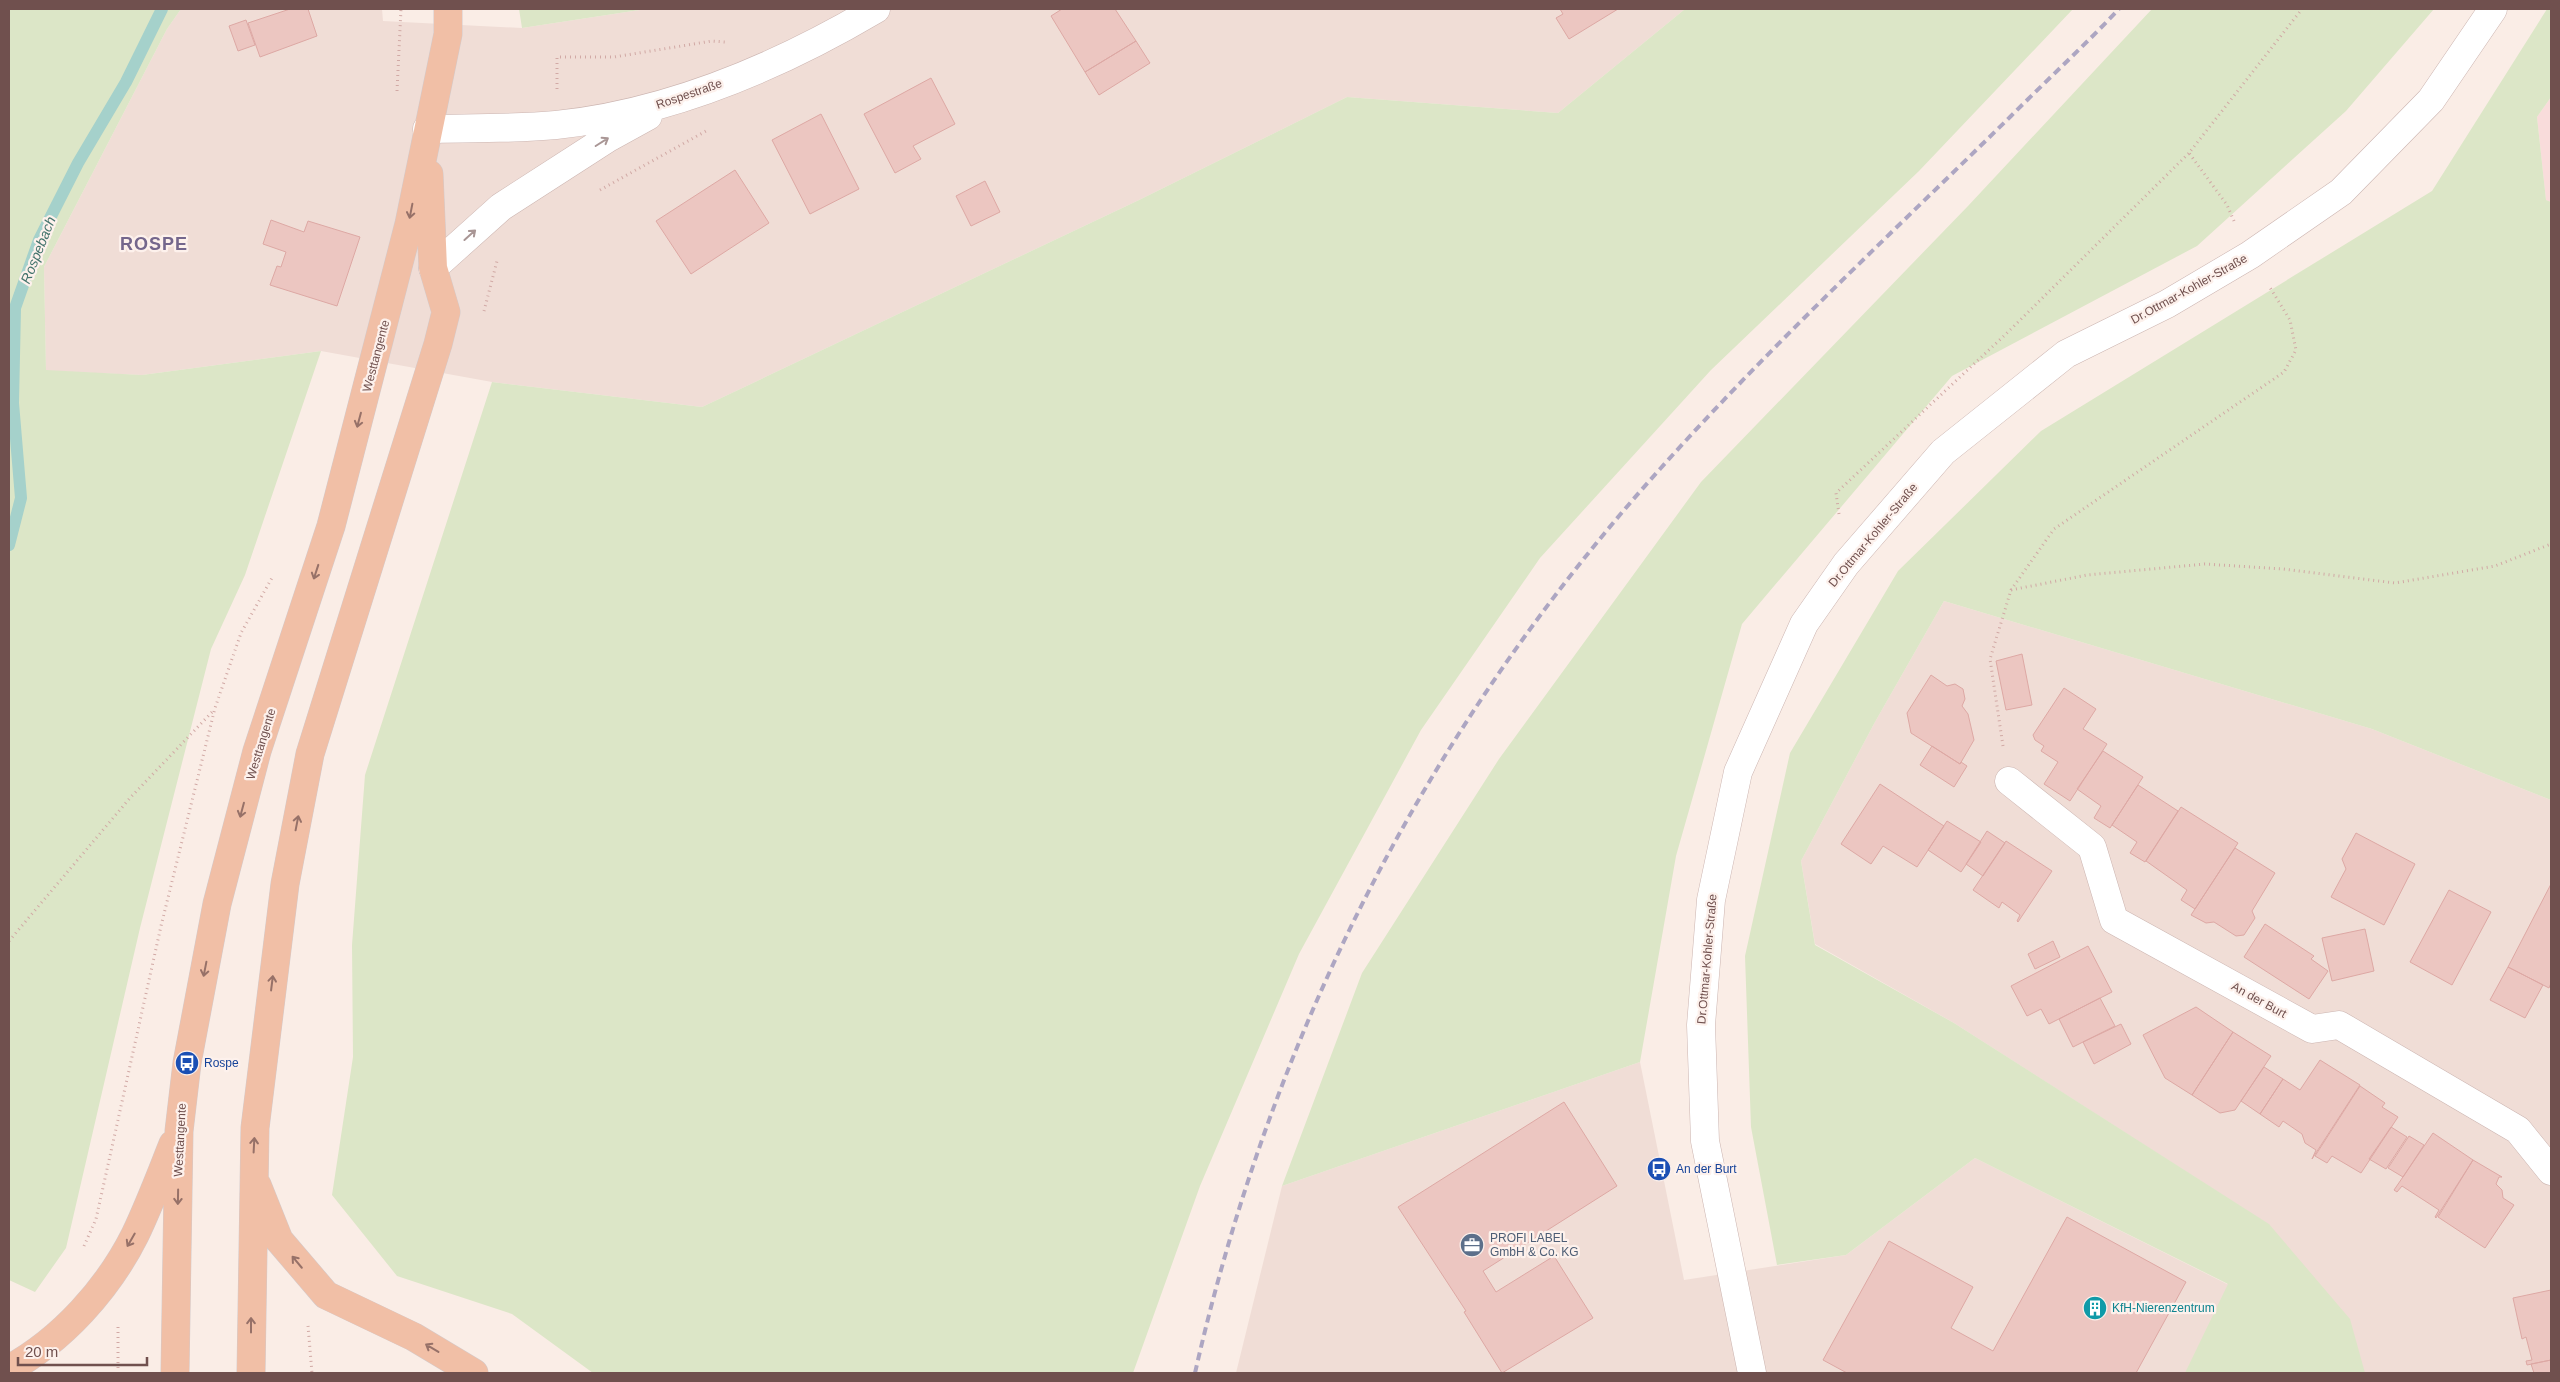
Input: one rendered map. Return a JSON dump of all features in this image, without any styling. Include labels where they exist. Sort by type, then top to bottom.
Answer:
[{"type":"main road","name":"Westtangente","points":[[175,1373],[179,1131],[187,1064],[218,904],[257,751],[331,526],[397,271],[448,34],[448,9]]},
{"type":"main road","name":"Westtangente","points":[[251,1373],[254,1128],[285,884],[308,763],[438,344],[446,312],[433,268],[427,129]]},
{"type":"main road","points":[[9,1369],[31,1357],[94,1299],[134,1236],[179,1131]]},
{"type":"main road","points":[[252,1174],[279,1240],[326,1294],[414,1337],[474,1373]]},
{"type":"street","name":"Rospestraße","points":[[427,129],[556,125],[666,105],[780,60],[876,9]]},
{"type":"street","name":"Dr.Ottmar-Kohler-Straße","points":[[1752,1373],[1705,1141],[1701,1025],[1711,900],[1738,772],[1804,624],[1846,564],[1943,452],[2066,354],[2167,304],[2250,255],[2341,192],[2431,100],[2493,9]]},
{"type":"street","points":[[433,268],[501,207],[608,138],[666,105]]},
{"type":"street","name":"An der Burt","points":[[2009,781],[2092,847],[2114,920],[2312,1029],[2339,1025],[2518,1130],[2551,1171]]},
{"type":"path","points":[[1846,564],[1836,493],[2006,334],[2189,153],[2302,9]]},
{"type":"path","points":[[556,125],[557,57],[614,57],[712,41],[732,42]]},
{"type":"path","points":[[594,194],[694,139],[710,127]]},
{"type":"path","points":[[2009,781],[1990,658],[2011,590],[2054,529],[2284,372],[2296,350],[2290,320],[2250,255],[2227,205],[2189,153]]},
{"type":"path","points":[[2011,590],[2087,575],[2205,564],[2283,569],[2395,583],[2495,566],[2551,544]]},
{"type":"path","points":[[9,941],[130,798],[215,708],[161,926],[96,1219],[81,1252]]},
{"type":"path","points":[[307,1320],[312,1373]]},
{"type":"shaded area","points":[[181,9],[382,9],[383,21],[522,28],[646,9],[1685,9],[1558,113],[1347,97],[1139,200],[702,407],[492,382],[321,351],[142,375],[46,371],[44,267],[167,29]]},
{"type":"shaded area","points":[[2551,97],[2551,202],[2546,200],[2537,117]]},
{"type":"shaded area","points":[[1944,601],[2372,729],[2551,800],[2551,1373],[1236,1373],[1282,1186],[1640,1062],[1684,1280],[1846,1255],[1975,1158],[2227,1284],[2268,1224],[1954,1023],[1815,944],[1801,861],[1875,722]]},
{"type":"green space","points":[[9,9],[181,9],[167,29],[44,267],[46,370],[142,375],[321,351],[245,575],[211,649],[140,928],[66,1248],[35,1292],[9,1280]]},
{"type":"green space","points":[[519,9],[646,9],[522,28]]},
{"type":"green space","points":[[1685,9],[2073,9],[1919,171],[1711,370],[1540,558],[1421,730],[1299,954],[1200,1186],[1133,1373],[593,1373],[512,1314],[397,1276],[332,1195],[353,1057],[352,945],[365,775],[492,382],[702,407],[1139,200],[1347,97],[1558,113]]},
{"type":"green space","points":[[2152,9],[2434,9],[2346,111],[2197,246],[1952,376],[1742,624],[1676,856],[1640,1062],[1282,1186],[1362,973],[1499,759],[1701,482],[1968,206]]},
{"type":"green space","points":[[2547,9],[2551,9],[2551,97],[2537,117],[2546,200],[2551,202],[2551,800],[2372,729],[1944,601],[1875,722],[1801,861],[1815,945],[1954,1023],[2269,1224],[2350,1319],[2365,1373],[2185,1373],[2228,1284],[1975,1158],[1846,1255],[1777,1265],[1751,1127],[1745,956],[1790,753],[1898,571],[2041,431],[2432,191]]},
{"type":"building","points":[[290,9],[308,9],[317,36],[260,57],[248,23]]},
{"type":"building","points":[[1062,9],[1115,9],[1136,41],[1085,72],[1051,16]]},
{"type":"building","points":[[1560,9],[1618,9],[1569,39],[1556,18],[1563,14]]},
{"type":"building","points":[[246,20],[255,45],[238,51],[229,26]]},
{"type":"building","points":[[1136,41],[1150,63],[1099,95],[1085,72]]},
{"type":"building","points":[[931,78],[955,124],[913,146],[921,159],[895,173],[864,114]]},
{"type":"building","points":[[821,114],[859,189],[810,214],[772,140]]},
{"type":"building","points":[[735,170],[769,223],[691,274],[656,221]]},
{"type":"building","points":[[985,181],[1000,212],[971,226],[956,196]]},
{"type":"building","points":[[271,220],[304,232],[308,221],[360,237],[337,306],[270,285],[277,266],[281,267],[286,252],[263,244]]},
{"type":"building","points":[[2022,654],[2032,705],[2006,710],[1996,661]]},
{"type":"building","points":[[1931,675],[1947,686],[1955,684],[1963,689],[1965,699],[1962,706],[1968,714],[1974,740],[1960,764],[1911,733],[1907,713]]},
{"type":"building","points":[[2064,688],[2096,709],[2083,729],[2107,744],[2070,801],[2044,784],[2058,762],[2041,751],[2044,746],[2035,740],[2033,735]]},
{"type":"building","points":[[1932,746],[1960,764],[1961,762],[1967,766],[1954,787],[1920,765]]},
{"type":"building","points":[[2103,751],[2143,777],[2110,828],[2094,818],[2101,806],[2077,789]]},
{"type":"building","points":[[1880,784],[1944,826],[1917,867],[1883,846],[1871,864],[1841,844]]},
{"type":"building","points":[[2138,785],[2178,811],[2145,862],[2130,853],[2137,842],[2112,825]]},
{"type":"building","points":[[2181,807],[2238,843],[2195,909],[2181,900],[2187,890],[2146,861]]},
{"type":"building","points":[[1947,821],[1981,842],[1961,872],[1928,850]]},
{"type":"building","points":[[1987,831],[2005,843],[1983,876],[1966,864]]},
{"type":"building","points":[[2356,833],[2415,864],[2384,925],[2331,897],[2346,869],[2342,859]]},
{"type":"building","points":[[2006,841],[2052,871],[2018,922],[2020,915],[2002,902],[1999,908],[1973,890]]},
{"type":"building","points":[[2235,848],[2275,873],[2252,911],[2255,918],[2244,935],[2236,936],[2214,922],[2206,923],[2191,915]]},
{"type":"building","points":[[2551,884],[2551,983],[2549,988],[2508,967]]},
{"type":"building","points":[[2449,890],[2491,912],[2452,985],[2410,962]]},
{"type":"building","points":[[2265,924],[2314,956],[2311,959],[2328,971],[2309,999],[2244,957]]},
{"type":"building","points":[[2365,929],[2374,971],[2332,981],[2322,938]]},
{"type":"building","points":[[2053,941],[2060,957],[2035,969],[2028,954]]},
{"type":"building","points":[[2088,946],[2112,992],[2049,1024],[2041,1009],[2027,1016],[2011,986]]},
{"type":"building","points":[[2508,967],[2543,985],[2525,1018],[2490,1000]]},
{"type":"building","points":[[2100,998],[2115,1026],[2073,1047],[2059,1019]]},
{"type":"building","points":[[2196,1007],[2233,1032],[2192,1095],[2165,1078],[2143,1035]]},
{"type":"building","points":[[2121,1024],[2131,1044],[2094,1064],[2083,1042]]},
{"type":"building","points":[[2233,1032],[2271,1056],[2235,1110],[2220,1113],[2192,1095]]},
{"type":"building","points":[[2320,1060],[2360,1085],[2312,1159],[2316,1150],[2305,1143],[2302,1134],[2283,1121],[2279,1127],[2260,1114],[2283,1079],[2300,1090]]},
{"type":"building","points":[[2264,1067],[2283,1079],[2260,1114],[2241,1101]]},
{"type":"building","points":[[2360,1086],[2385,1103],[2382,1107],[2398,1117],[2361,1173],[2332,1156],[2327,1163],[2315,1156]]},
{"type":"building","name":"PROFI LABEL GmbH & Co. KG","points":[[1564,1102],[1617,1186],[1483,1271],[1496,1292],[1554,1256],[1593,1318],[1502,1373],[1464,1312],[1466,1311],[1398,1207]]},
{"type":"building","points":[[2391,1127],[2407,1137],[2386,1169],[2369,1159]]},
{"type":"building","points":[[2433,1133],[2473,1160],[2436,1218],[2439,1210],[2402,1186],[2397,1192],[2394,1190]]},
{"type":"building","points":[[2409,1136],[2424,1145],[2403,1177],[2388,1168]]},
{"type":"building","points":[[2473,1160],[2502,1177],[2499,1177],[2496,1184],[2502,1190],[2503,1198],[2514,1205],[2485,1248],[2438,1217]]},
{"type":"building","name":"KfH-Nierenzentrum","points":[[2067,1217],[2186,1282],[2136,1373],[1847,1373],[1823,1360],[1889,1241],[1973,1287],[1951,1328],[1993,1351]]},
{"type":"building","points":[[2551,1290],[2551,1360],[2527,1365],[2526,1361],[2532,1360],[2526,1337],[2522,1339],[2513,1298]]},
{"type":"building","points":[[2551,1360],[2551,1373],[2534,1373],[2531,1364]]},
{"type":"waterway","name":"Rospebach","points":[[9,545],[21,498],[13,403],[15,308],[39,240],[78,163],[126,82],[162,9]]},
{"type":"railway","points":[[1195,1373],[1228,1247],[1267,1125],[1315,1006],[1369,891],[1431,779],[1500,672],[1576,568],[1660,469],[1702,423],[1833,290],[2119,9]]},
{"type":"place","name":"Rospe","points":[[187,1063]]},
{"type":"place","name":"An der Burt","points":[[1659,1169]]},
{"type":"place","name":"PROFI LABEL GmbH & Co. KG","points":[[1472,1245]]},
{"type":"place","name":"KfH-Nierenzentrum","points":[[2095,1308]]},
{"type":"district","name":"ROSPE","points":[[154,244]]}]
